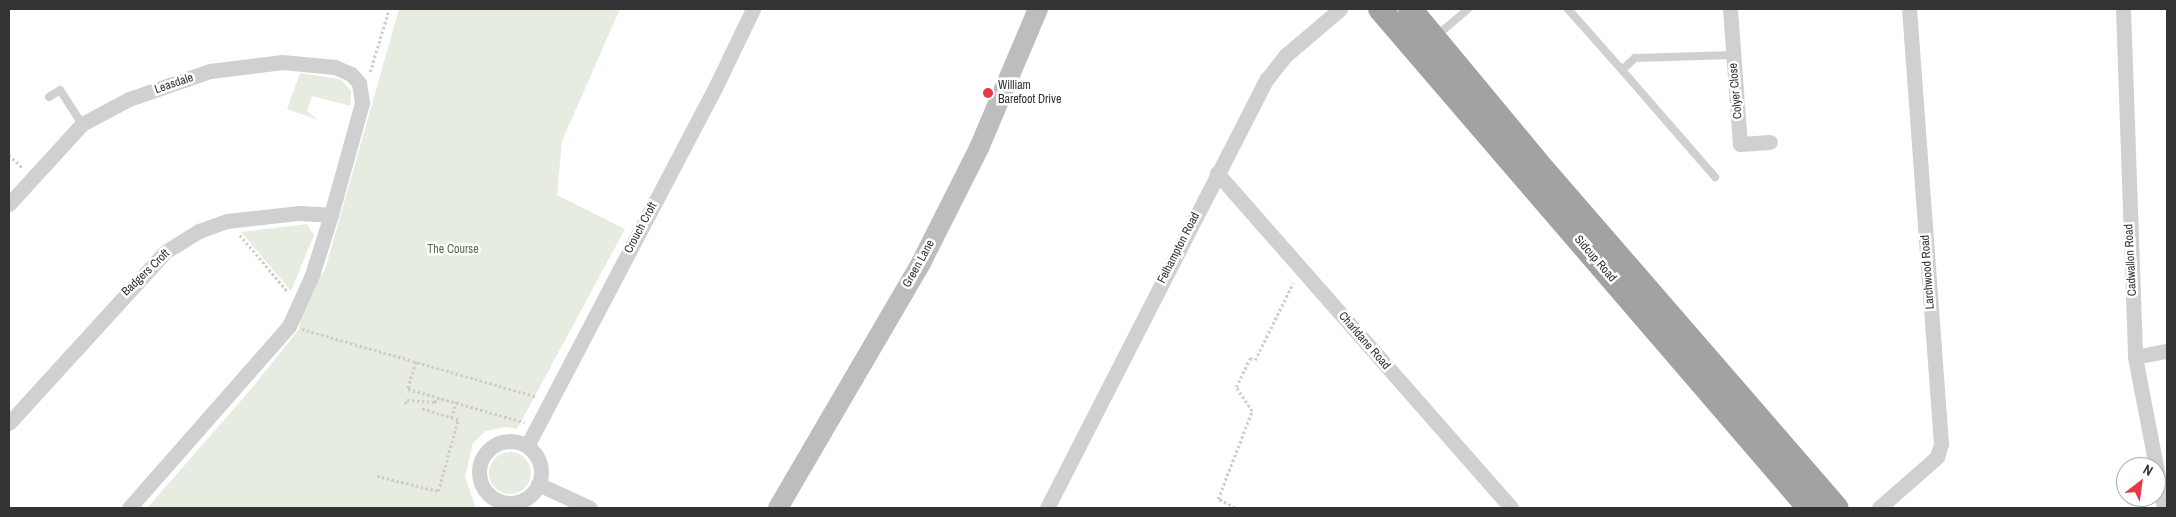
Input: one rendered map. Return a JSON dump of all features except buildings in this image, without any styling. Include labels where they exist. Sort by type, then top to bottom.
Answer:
[{"type":"highway","name":"Sidcup Road","points":[[1380,9],[1809,508]]},
{"type":"highway","name":"Sidcup Road","points":[[1410,9],[1837,508]]},
{"type":"main road","name":"Green Lane","points":[[778,508],[921,263],[979,148],[1038,9]]},
{"type":"street","name":"Crouch Croft","points":[[527,446],[548,402],[715,88],[753,9]]},
{"type":"street","name":"Felhampton Road","points":[[1047,508],[1267,78],[1286,56],[1340,9]]},
{"type":"street","name":"Colyer Close","points":[[1730,9],[1740,144],[1770,142]]},
{"type":"street","name":"Larchwood Road","points":[[1879,508],[1937,457],[1941,444],[1909,9]]},
{"type":"street","name":"Cadwallon Road","points":[[2123,9],[2136,357],[2164,508]]},
{"type":"street","name":"Leasdale","points":[[9,204],[32,176],[82,124],[109,108],[210,71],[282,62],[345,71],[355,77],[362,97],[331,215]]},
{"type":"street","name":"Charldane Road","points":[[1217,173],[1511,508]]},
{"type":"street","name":"Badgers Croft","points":[[9,423],[165,252],[199,231],[227,221],[261,215],[331,215]]},
{"type":"street","points":[[129,508],[289,326],[312,275],[331,215]]},
{"type":"street","points":[[2136,357],[2167,351]]},
{"type":"street","points":[[510,441],[527,446],[540,463],[538,484],[530,496],[521,502],[497,505],[483,488],[479,467],[483,456],[500,443],[510,441]]},
{"type":"street","points":[[538,484],[590,508]]},
{"type":"lane","points":[[1434,39],[1468,9]]},
{"type":"lane","points":[[1568,9],[1716,177]]},
{"type":"lane","points":[[1622,70],[1635,58],[1733,55]]},
{"type":"lane","points":[[49,97],[60,90],[82,124]]},
{"type":"path","points":[[368,78],[389,9]]},
{"type":"path","points":[[9,155],[32,176]]},
{"type":"path","points":[[227,221],[299,304]]},
{"type":"path","points":[[1235,508],[1218,499],[1252,411],[1236,387],[1250,358],[1255,360],[1301,269]]},
{"type":"path","points":[[289,326],[548,402]]},
{"type":"path","points":[[416,362],[408,388],[537,426]]},
{"type":"path","points":[[405,404],[407,400],[434,402],[440,398]]},
{"type":"path","points":[[451,418],[456,402]]},
{"type":"path","points":[[376,476],[438,491],[447,450],[458,420],[421,410]]},
{"type":"green space","name":"The Course","points":[[399,9],[620,9],[562,141],[557,195],[625,229],[517,429],[506,427],[486,431],[473,443],[465,477],[476,508],[147,508],[252,388],[299,329],[304,294],[325,270]]},
{"type":"green space","points":[[300,73],[340,79],[351,91],[351,106],[312,96],[307,111],[318,120],[287,109]]},
{"type":"green space","points":[[307,224],[314,235],[291,291],[241,232]]},
{"type":"green space","points":[[506,452],[514,452],[525,458],[531,473],[525,488],[514,494],[506,494],[495,488],[489,477],[489,469],[495,458]]},
{"type":"place","name":"William Barefoot Drive","points":[[988,93]]}]
